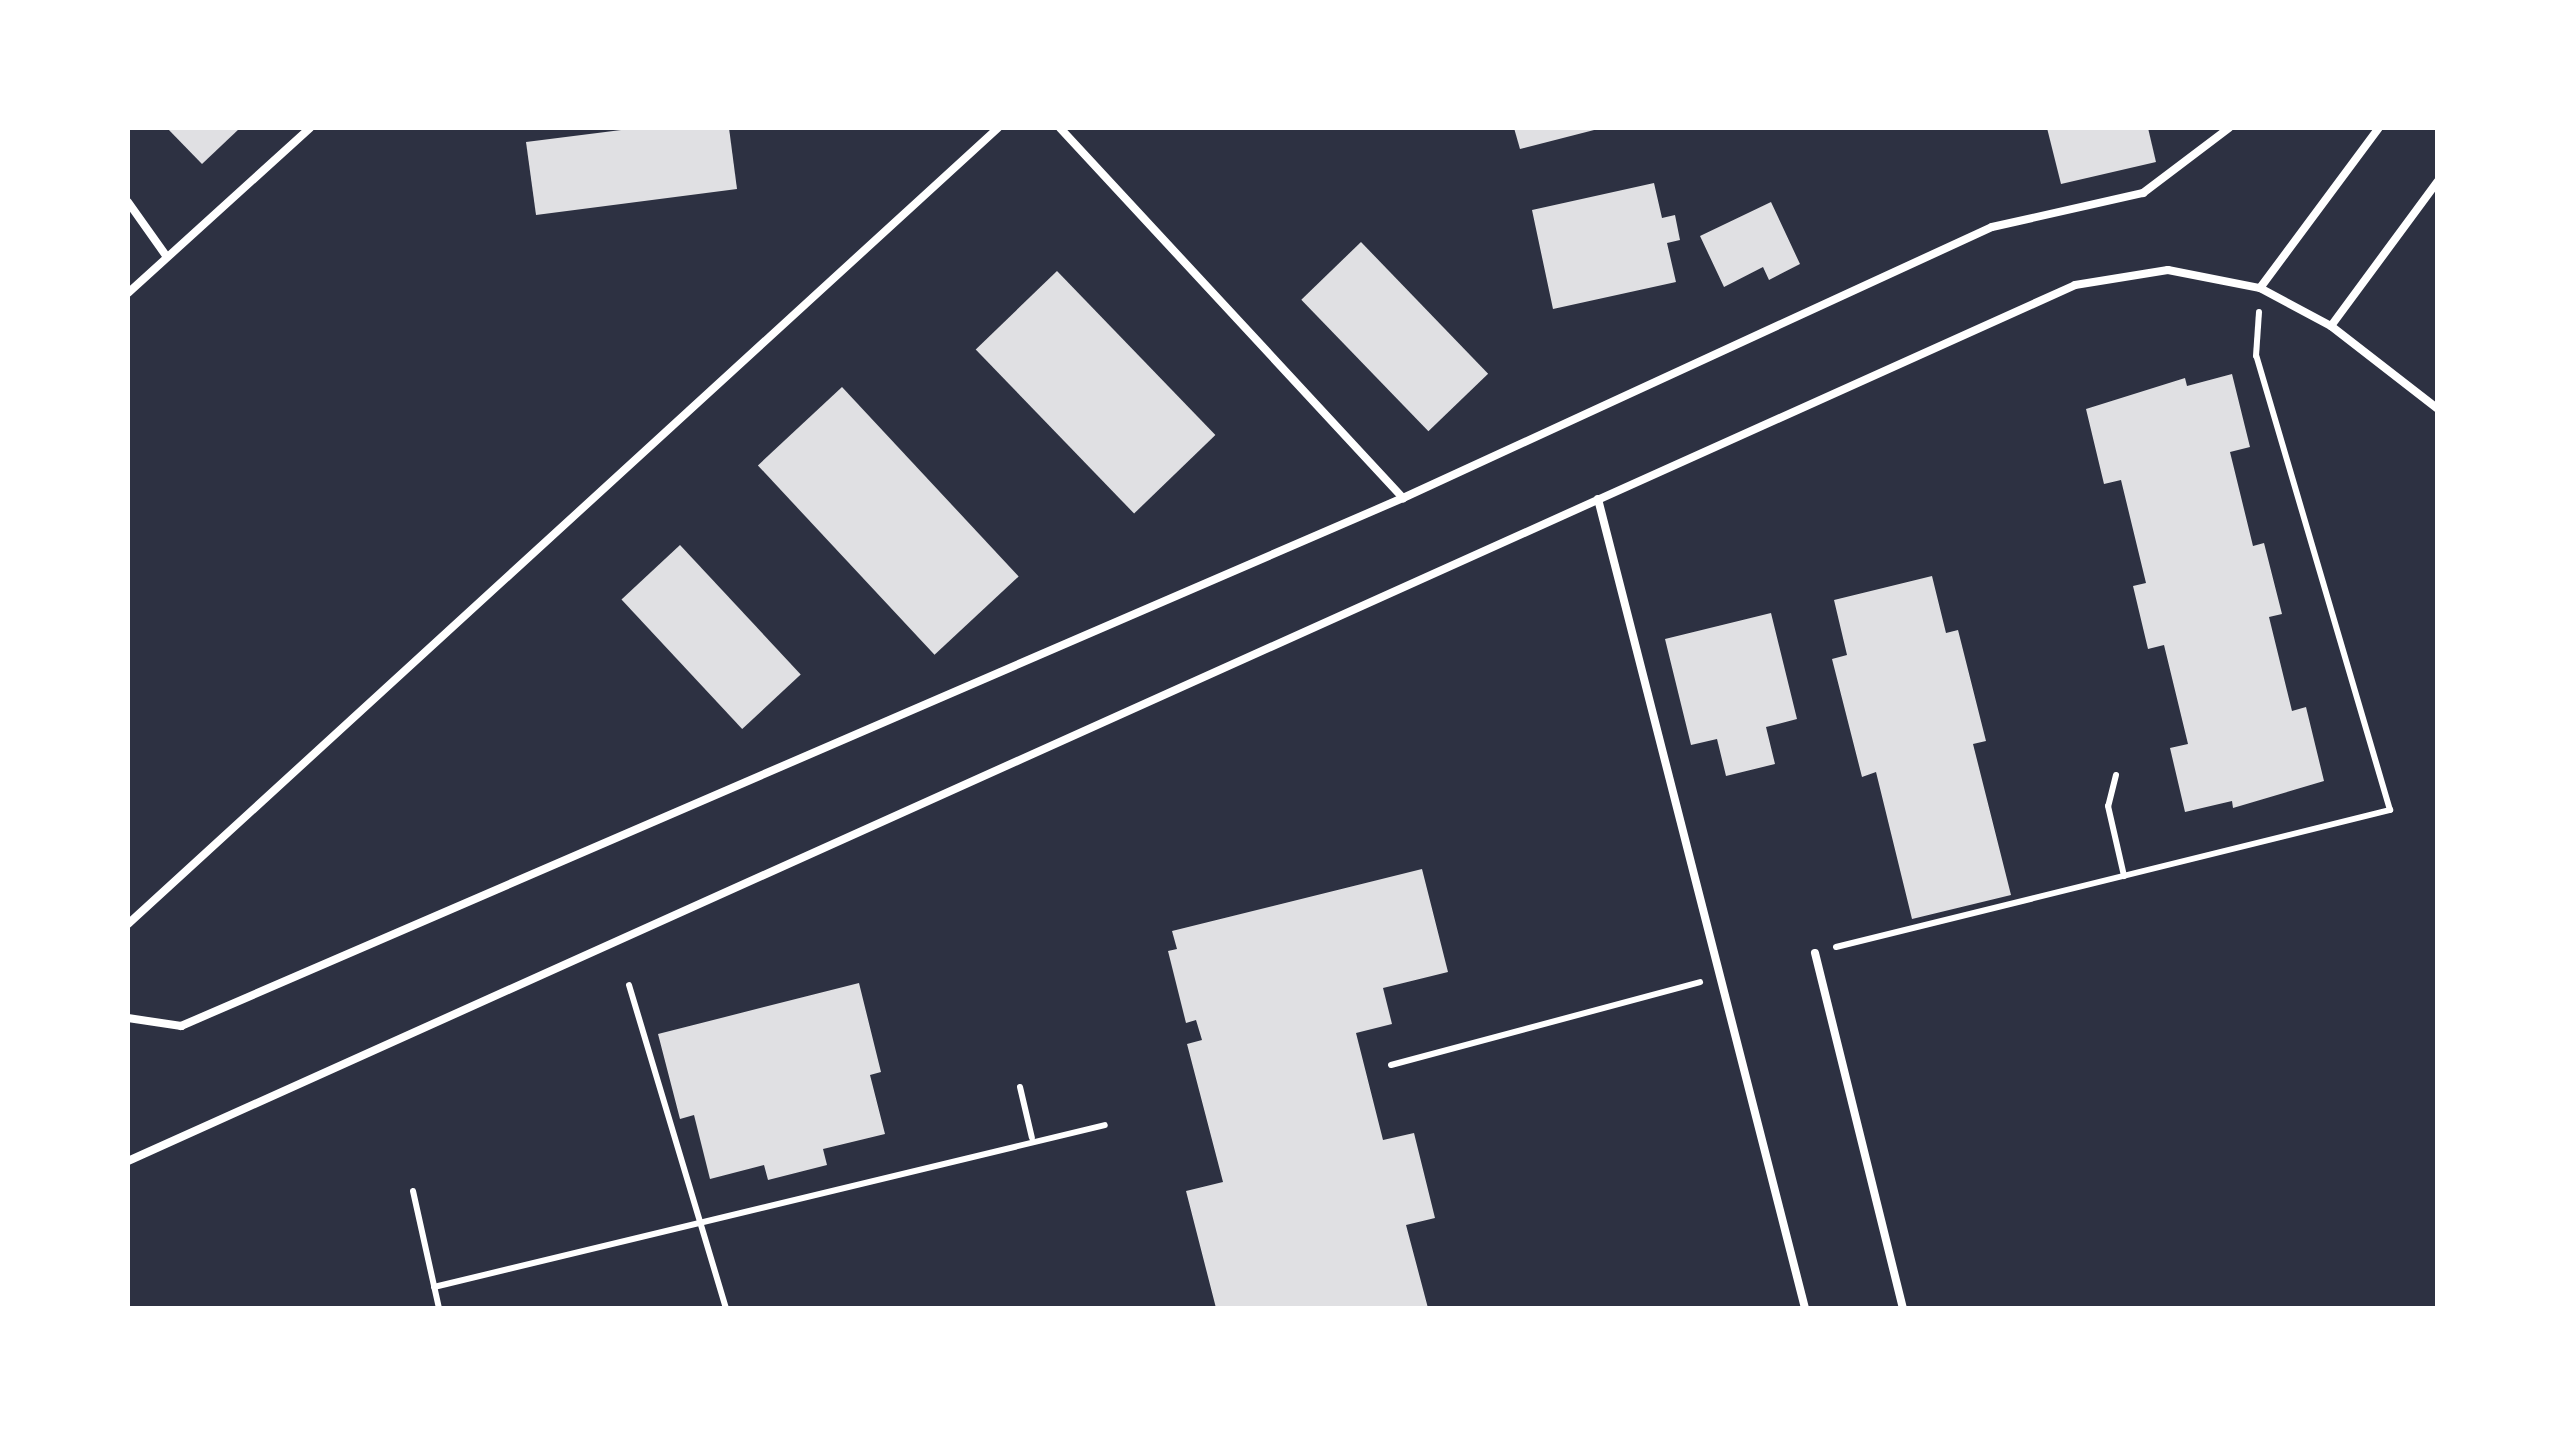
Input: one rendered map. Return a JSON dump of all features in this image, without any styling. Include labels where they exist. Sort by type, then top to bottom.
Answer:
[{"type":"lane","points":[[128,293],[310,128]]},
{"type":"lane","points":[[128,924],[998,128]]},
{"type":"lane","points":[[1060,128],[1403,498]]},
{"type":"lane","points":[[128,1018],[182,1026],[1403,498],[1992,227],[2143,193],[2229,128]]},
{"type":"lane","points":[[2260,288],[2379,128]]},
{"type":"lane","points":[[2331,326],[2438,181]]},
{"type":"lane","points":[[128,202],[167,258]]},
{"type":"lane","points":[[128,1161],[2075,285],[2168,270],[2260,288],[2331,326],[2438,409]]},
{"type":"lane","points":[[1598,499],[1805,1308]]},
{"type":"lane","points":[[1815,952],[1903,1308]]},
{"type":"path","points":[[1815,952],[2390,810],[2256,356],[2260,288]]},
{"type":"path","points":[[2116,775],[2108,806],[2124,876]]},
{"type":"path","points":[[1391,1065],[1720,977]]},
{"type":"path","points":[[629,986],[726,1308]]},
{"type":"path","points":[[1020,1087],[1032,1138]]},
{"type":"path","points":[[434,1286],[1032,1138],[1105,1126]]},
{"type":"path","points":[[413,1190],[439,1308]]},
{"type":"building","points":[[167,128],[240,128],[202,164]]},
{"type":"building","points":[[637,128],[729,128],[737,189],[536,215],[526,142]]},
{"type":"building","points":[[1514,128],[1598,128],[1598,129],[1520,149]]},
{"type":"building","points":[[2047,128],[2148,128],[2156,162],[2061,184]]},
{"type":"building","points":[[1654,183],[1662,218],[1675,215],[1680,240],[1667,243],[1676,282],[1553,309],[1532,210]]},
{"type":"building","points":[[1771,202],[1800,264],[1769,280],[1763,267],[1724,287],[1700,236]]},
{"type":"building","points":[[1361,242],[1488,374],[1428,431],[1301,300]]},
{"type":"building","points":[[1057,271],[1215,435],[1134,514],[976,349]]},
{"type":"building","points":[[2232,374],[2250,447],[2230,452],[2253,546],[2264,543],[2282,614],[2269,617],[2292,711],[2306,707],[2324,781],[2233,808],[2232,801],[2185,812],[2170,748],[2188,744],[2164,645],[2148,649],[2133,586],[2146,583],[2121,480],[2104,484],[2086,409],[2185,378],[2187,386]]},
{"type":"building","points":[[842,387],[1019,576],[935,655],[758,465]]},
{"type":"building","points":[[680,545],[801,674],[742,729],[621,600]]},
{"type":"building","points":[[1932,576],[1946,633],[1958,630],[1986,741],[1973,744],[2011,895],[1912,919],[1876,772],[1862,777],[1832,659],[1847,655],[1834,600]]},
{"type":"building","points":[[1771,613],[1797,719],[1766,727],[1775,764],[1726,776],[1717,739],[1691,745],[1665,639]]},
{"type":"building","points":[[1422,869],[1448,972],[1383,988],[1392,1024],[1356,1033],[1383,1140],[1414,1133],[1435,1218],[1406,1225],[1428,1308],[1216,1308],[1186,1191],[1223,1182],[1187,1044],[1202,1040],[1196,1020],[1186,1023],[1168,951],[1177,949],[1172,931]]},
{"type":"building","points":[[859,983],[881,1072],[870,1075],[885,1134],[823,1149],[827,1165],[768,1180],[764,1165],[710,1179],[694,1115],[680,1119],[658,1034]]}]
